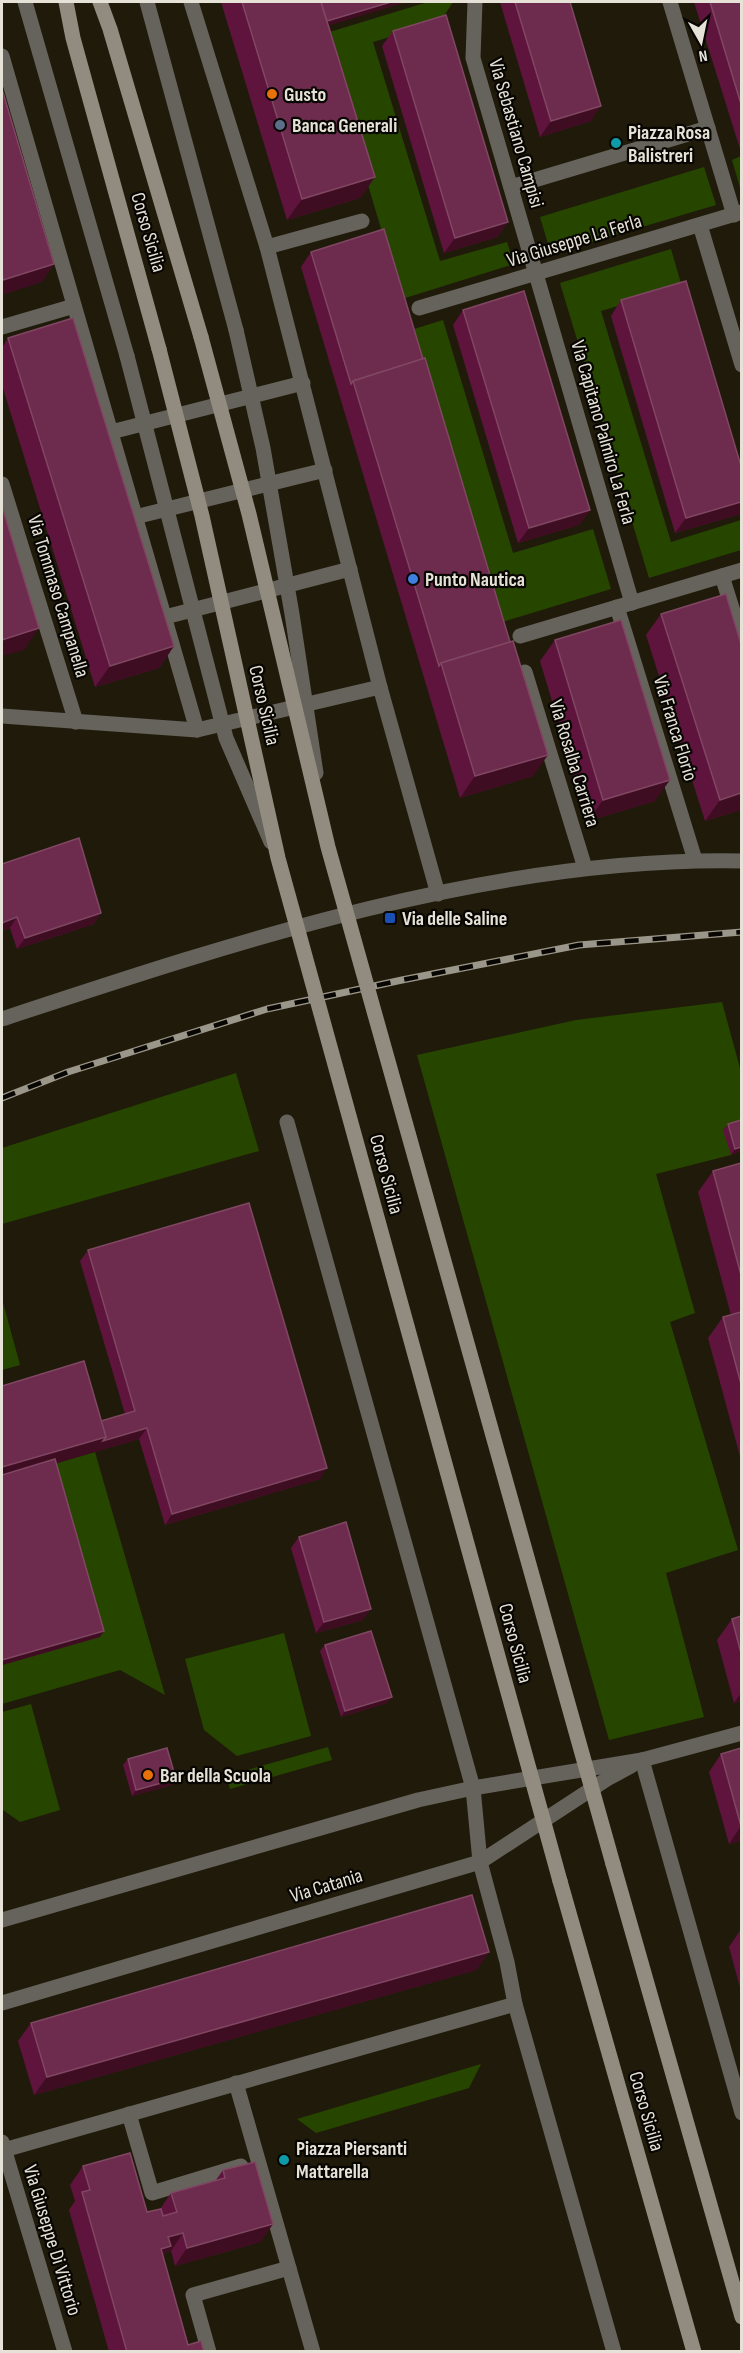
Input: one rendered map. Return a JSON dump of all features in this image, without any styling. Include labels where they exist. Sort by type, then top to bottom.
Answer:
[{"type":"main road","name":"Corso Sicilia","points":[[66,2],[73,38],[159,349],[202,516],[278,858],[560,1881],[694,2352]]},
{"type":"main road","name":"Corso Sicilia","points":[[100,2],[201,337],[249,514],[328,847],[741,2317]]},
{"type":"street","points":[[25,2],[127,357],[226,738],[278,858]]},
{"type":"street","points":[[147,2],[236,330],[265,459],[292,614],[328,847]]},
{"type":"street","points":[[191,2],[267,247],[380,687],[438,894]]},
{"type":"street","name":"Via Sebastiano Campisi","points":[[475,2],[473,58],[536,273]]},
{"type":"street","points":[[670,2],[708,128],[738,213]]},
{"type":"street","points":[[2,56],[197,729]]},
{"type":"street","points":[[510,187],[708,128]]},
{"type":"street","name":"Via Giuseppe La Ferla","points":[[419,308],[738,213]]},
{"type":"street","points":[[267,247],[362,221]]},
{"type":"street","points":[[700,225],[741,365]]},
{"type":"street","name":"Via Capitano Palmiro La Ferla","points":[[536,273],[625,605]]},
{"type":"street","points":[[2,327],[74,306]]},
{"type":"street","points":[[111,432],[303,383]]},
{"type":"street","points":[[135,517],[325,470]]},
{"type":"street","name":"Via Tommaso Campanella","points":[[2,484],[76,722]]},
{"type":"street","points":[[165,617],[350,569]]},
{"type":"street","points":[[520,636],[741,570]]},
{"type":"street","points":[[722,576],[741,640]]},
{"type":"street","name":"Via Franca Florio","points":[[625,605],[695,860]]},
{"type":"street","name":"Via Rosalba Carriera","points":[[525,672],[585,868]]},
{"type":"street","points":[[2,716],[197,729],[380,687]]},
{"type":"street","points":[[2,1019],[130,977],[309,924],[438,894],[585,868],[695,860],[741,861]]},
{"type":"street","points":[[287,1122],[473,1788],[480,1862],[507,1962],[515,2004],[614,2352]]},
{"type":"street","name":"Via Catania","points":[[2,1920],[418,1800],[473,1788],[642,1760],[741,1733]]},
{"type":"street","points":[[642,1760],[741,2113]]},
{"type":"street","name":"Via Catania","points":[[2,2003],[480,1862],[607,1779],[642,1760]]},
{"type":"street","points":[[3,2145],[129,2114],[515,2004]]},
{"type":"street","points":[[236,2083],[313,2352]]},
{"type":"street","points":[[129,2114],[153,2193],[258,2161]]},
{"type":"street","name":"Via Giuseppe Di Vittorio","points":[[3,2145],[65,2352]]},
{"type":"street","points":[[209,2352],[193,2295],[289,2268]]},
{"type":"green space","points":[[428,2],[453,2],[440,22],[373,42],[440,261],[507,242],[514,264],[402,299],[323,34]]},
{"type":"green space","points":[[742,157],[741,191],[732,160]]},
{"type":"green space","points":[[704,167],[716,205],[551,254],[540,217]]},
{"type":"green space","points":[[671,249],[682,287],[601,311],[671,542],[741,520],[741,550],[649,578],[560,283]]},
{"type":"green space","points":[[443,320],[513,553],[593,529],[611,589],[499,623],[411,330]]},
{"type":"green space","points":[[722,1002],[741,1072],[741,1125],[731,1155],[656,1174],[695,1313],[670,1322],[738,1550],[666,1573],[704,1717],[609,1740],[417,1055],[576,1020]]},
{"type":"green space","points":[[236,1073],[259,1151],[2,1224],[2,1148]]},
{"type":"green space","points":[[2,1299],[20,1365],[2,1370]]},
{"type":"green space","points":[[95,1452],[165,1695],[120,1670],[2,1704],[2,1665],[100,1636],[51,1465]]},
{"type":"green space","points":[[284,1633],[311,1736],[237,1756],[204,1730],[185,1659]]},
{"type":"green space","points":[[31,1704],[60,1810],[20,1822],[3,1810],[2,1805],[2,1712]]},
{"type":"green space","points":[[328,1747],[332,1760],[230,1789],[226,1776]]},
{"type":"green space","points":[[481,2064],[469,2088],[316,2133],[297,2119]]},
{"type":"building","points":[[242,2],[321,2],[375,177],[302,199]]},
{"type":"building","points":[[321,2],[391,2],[327,21]]},
{"type":"building","points":[[515,2],[570,2],[601,106],[551,121]]},
{"type":"building","points":[[710,2],[741,2],[741,104]]},
{"type":"building","points":[[446,15],[508,222],[455,238],[393,31]]},
{"type":"building","points":[[2,89],[54,264],[3,280],[2,273]]},
{"type":"building","points":[[384,229],[423,359],[353,381],[351,384],[311,252]]},
{"type":"building","points":[[686,281],[741,466],[741,502],[686,518],[621,300]]},
{"type":"building","points":[[524,291],[590,510],[529,528],[463,310]]},
{"type":"building","points":[[73,318],[174,646],[110,666],[8,338]]},
{"type":"building","points":[[425,358],[510,642],[441,663],[439,666],[353,381]]},
{"type":"building","points":[[2,506],[39,628],[2,640]]},
{"type":"building","points":[[726,594],[741,644],[741,793],[720,800],[661,614]]},
{"type":"building","points":[[621,620],[670,780],[603,800],[555,640]]},
{"type":"building","points":[[513,641],[548,755],[475,776],[441,663]]},
{"type":"building","points":[[79,838],[101,913],[25,938],[17,917],[2,923],[2,864]]},
{"type":"building","points":[[741,1120],[741,1147],[735,1149],[728,1124]]},
{"type":"building","points":[[741,1163],[741,1275],[713,1171]]},
{"type":"building","points":[[249,1203],[327,1468],[172,1514],[147,1428],[103,1441],[106,1437],[101,1421],[135,1411],[88,1250]]},
{"type":"building","points":[[741,1312],[741,1384],[723,1317]]},
{"type":"building","points":[[84,1361],[106,1437],[2,1467],[2,1386]]},
{"type":"building","points":[[55,1459],[104,1631],[2,1660],[2,1475]]},
{"type":"building","points":[[346,1522],[371,1609],[324,1622],[299,1537]]},
{"type":"building","points":[[741,1616],[741,1653],[732,1619]]},
{"type":"building","points":[[371,1631],[392,1697],[345,1711],[325,1645]]},
{"type":"building","name":"Bar della Scuola","points":[[167,1748],[176,1779],[136,1790],[128,1759]]},
{"type":"building","points":[[741,1748],[741,1826],[721,1754]]},
{"type":"building","points":[[472,1895],[489,1952],[47,2077],[31,2023]]},
{"type":"building","points":[[130,2153],[147,2212],[161,2209],[163,2216],[177,2212],[171,2193],[225,2178],[223,2170],[255,2162],[273,2224],[187,2248],[183,2233],[168,2237],[171,2246],[161,2249],[188,2345],[201,2341],[204,2352],[127,2352],[82,2192],[90,2190],[83,2166]]},
{"type":"railway","points":[[2,1098],[68,1072],[267,1009],[579,945],[742,932]]},
{"type":"place","name":"Gusto","points":[[272,94]]},
{"type":"place","name":"Banca Generali","points":[[280,125]]},
{"type":"place","name":"Piazza Rosa Balistreri","points":[[616,143]]},
{"type":"place","name":"Punto Nautica","points":[[413,579]]},
{"type":"place","name":"Via delle Saline","points":[[390,918]]},
{"type":"place","name":"Bar della Scuola","points":[[148,1775]]},
{"type":"place","name":"Piazza Piersanti Mattarella","points":[[284,2160]]}]
